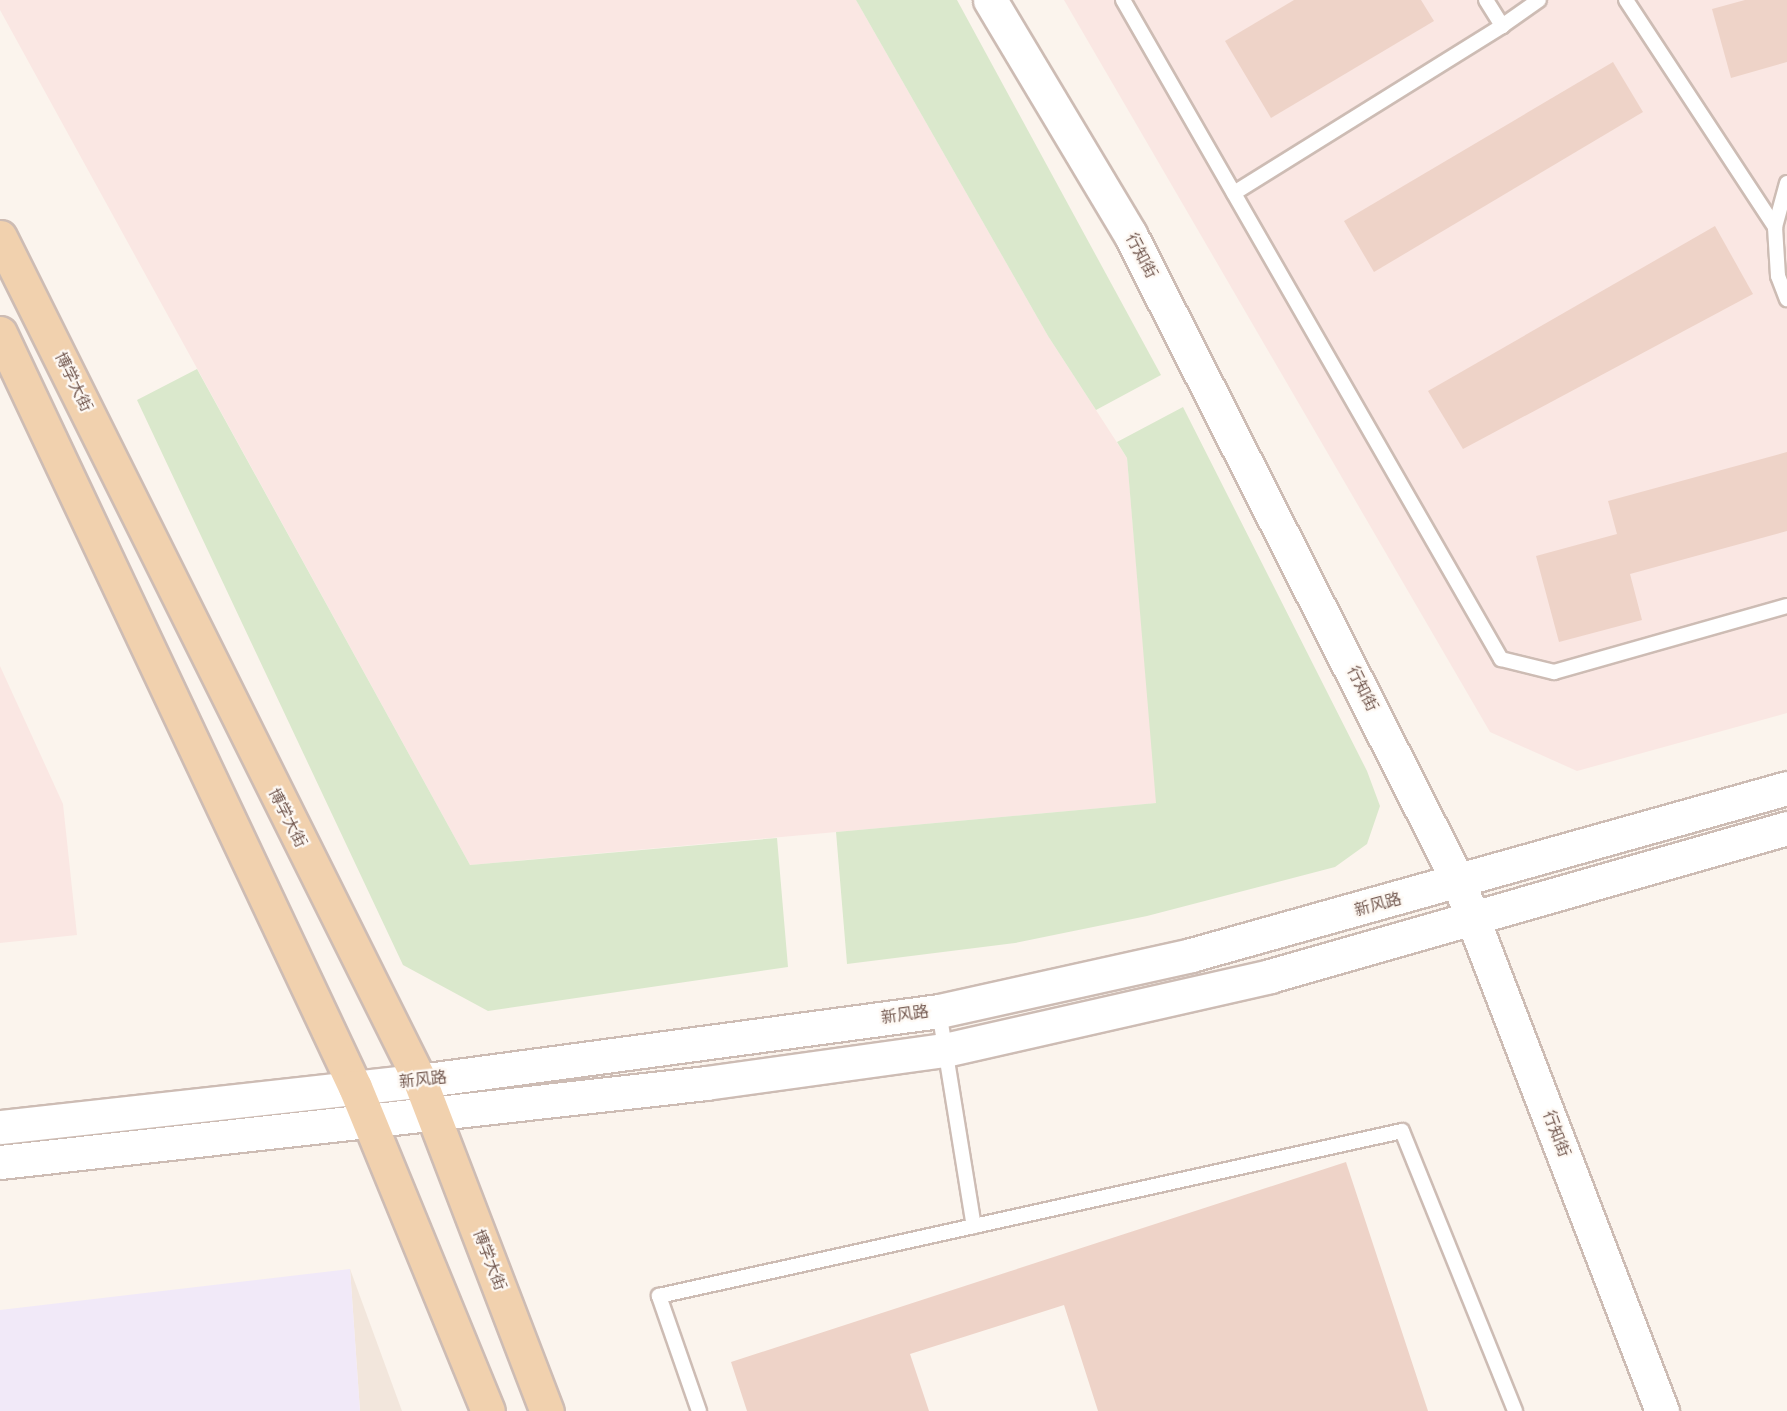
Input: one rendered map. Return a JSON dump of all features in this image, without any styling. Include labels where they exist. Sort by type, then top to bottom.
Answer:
[{"type":"main road","name":"行知街","points":[[990,0],[1130,234],[1459,883],[1662,1411]]},
{"type":"main road","name":"博学大街","points":[[0,237],[420,1081],[547,1411]]},
{"type":"main road","points":[[0,333],[355,1087],[488,1411]]},
{"type":"main road","name":"新风路","points":[[0,1127],[420,1081],[939,1011],[1191,955],[1459,883],[1787,788]]},
{"type":"main road","points":[[0,1162],[433,1114],[945,1050],[1210,991],[1473,919],[1787,828]]},
{"type":"lane","points":[[1123,0],[1501,659],[1554,672],[1787,606]]},
{"type":"lane","points":[[1486,0],[1502,26]]},
{"type":"lane","points":[[1234,193],[1502,26],[1539,0]]},
{"type":"lane","points":[[1626,0],[1775,227]]},
{"type":"lane","points":[[1787,183],[1775,227],[1778,276],[1787,299]]},
{"type":"lane","points":[[939,1011],[974,1226]]},
{"type":"lane","points":[[699,1411],[659,1296],[1402,1131],[1515,1411]]},
{"type":"shaded area","points":[[0,0],[856,0],[1048,336],[1127,458],[1157,803],[470,865],[0,10]]},
{"type":"shaded area","points":[[1064,0],[1787,0],[1787,713],[1577,771],[1490,732]]},
{"type":"shaded area","points":[[0,666],[63,804],[77,935],[0,943]]},
{"type":"shaded area","points":[[350,1269],[402,1411],[360,1411]]},
{"type":"shaded area","points":[[350,1269],[360,1411],[0,1411],[0,1310]]},
{"type":"green space","points":[[856,0],[957,0],[1161,375],[1096,410],[1048,336]]},
{"type":"green space","points":[[197,369],[470,865],[777,838],[788,967],[488,1011],[403,965],[137,400]]},
{"type":"green space","points":[[1183,407],[1367,771],[1380,806],[1367,844],[1335,867],[1147,916],[1015,943],[847,964],[836,832],[1156,803],[1127,458],[1117,442]]},
{"type":"building","points":[[1294,0],[1421,0],[1434,21],[1271,118],[1225,41]]},
{"type":"building","points":[[1745,0],[1787,0],[1787,62],[1731,78],[1712,9]]},
{"type":"building","points":[[1613,62],[1643,112],[1374,272],[1344,221]]},
{"type":"building","points":[[1715,226],[1753,294],[1463,449],[1428,391]]},
{"type":"building","points":[[1787,452],[1787,531],[1630,574],[1642,620],[1559,642],[1536,556],[1617,534],[1608,501]]},
{"type":"building","points":[[1346,1162],[1428,1411],[1098,1411],[1064,1305],[910,1354],[929,1411],[747,1411],[731,1362]]}]
